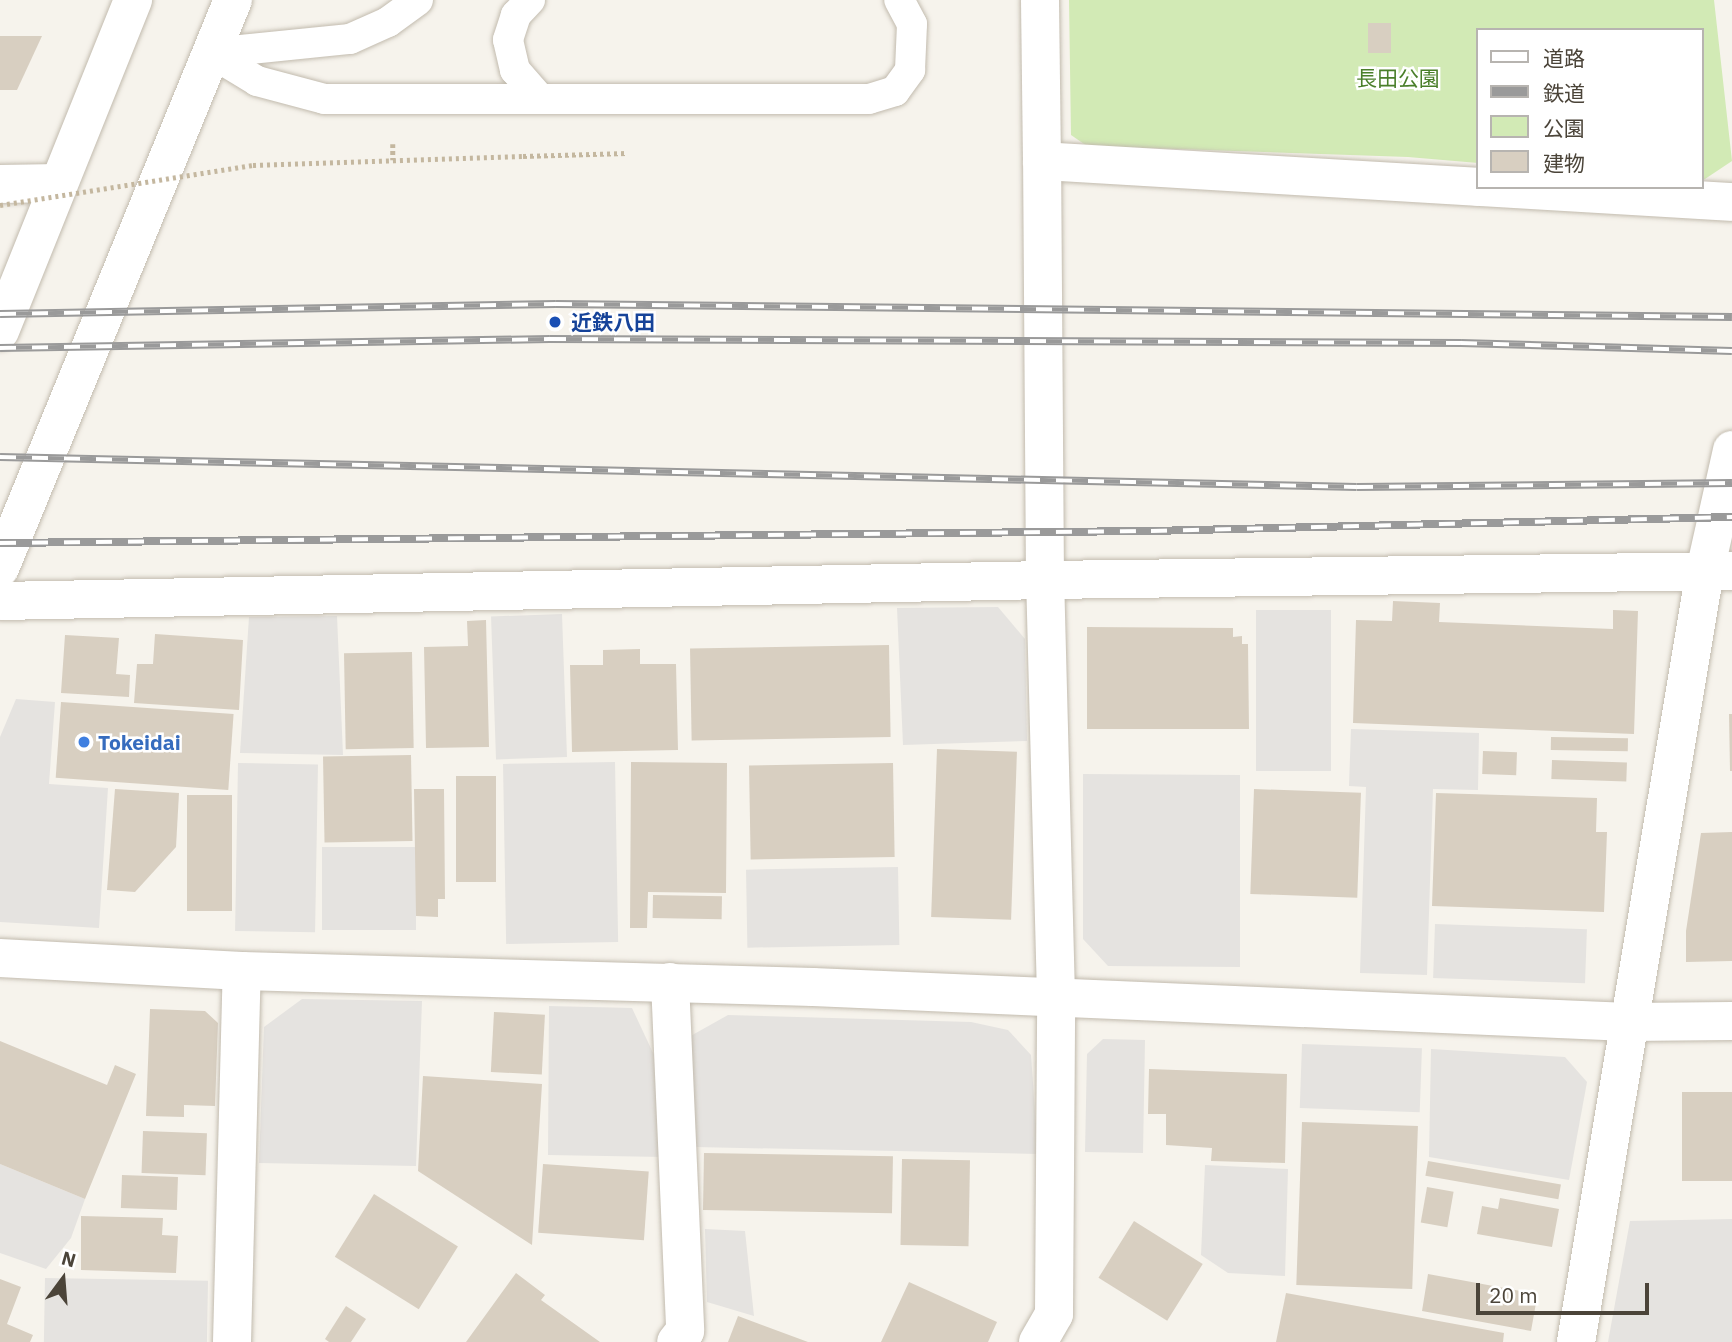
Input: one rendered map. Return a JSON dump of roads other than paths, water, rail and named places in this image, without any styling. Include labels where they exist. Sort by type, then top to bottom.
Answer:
[{"type":"street","points":[[0,331],[132,0]]},
{"type":"street","points":[[0,568],[233,0]]},
{"type":"street","points":[[1038,1342],[1054,1314],[1056,996],[1045,580],[1040,0]]},
{"type":"street","points":[[1042,161],[1476,187]]},
{"type":"street","points":[[0,184],[59,183]]},
{"type":"street","points":[[1512,189],[1732,202]]},
{"type":"street","points":[[1576,1342],[1628,1022],[1718,571],[1732,450]]},
{"type":"street","points":[[0,601],[1045,580],[1718,571]]},
{"type":"street","points":[[0,958],[242,971],[670,982],[1056,996],[1628,1022],[1732,1021]]},
{"type":"street","points":[[233,1342],[242,971]]},
{"type":"street","points":[[670,982],[685,1331],[676,1342]]},
{"type":"lane","points":[[211,53],[350,39],[388,22],[418,0]]},
{"type":"lane","points":[[530,0],[516,15],[508,40],[515,70],[539,98]]},
{"type":"lane","points":[[211,53],[257,81],[324,99],[869,99],[895,91],[910,70],[912,24],[899,0]]},
{"type":"railway","points":[[0,314],[556,304],[1732,317]]},
{"type":"railway","points":[[0,348],[550,339],[1461,343],[1732,351]]},
{"type":"railway","points":[[0,457],[1357,487],[1732,483]]},
{"type":"railway","points":[[0,543],[1151,531],[1732,517]]},
{"type":"place","name":"近鉄八田","points":[[555,322]]},
{"type":"place","name":"Tokeidai","points":[[84,742]]},
{"type":"park label","name":"長田公園","points":[[1398,78]]}]
